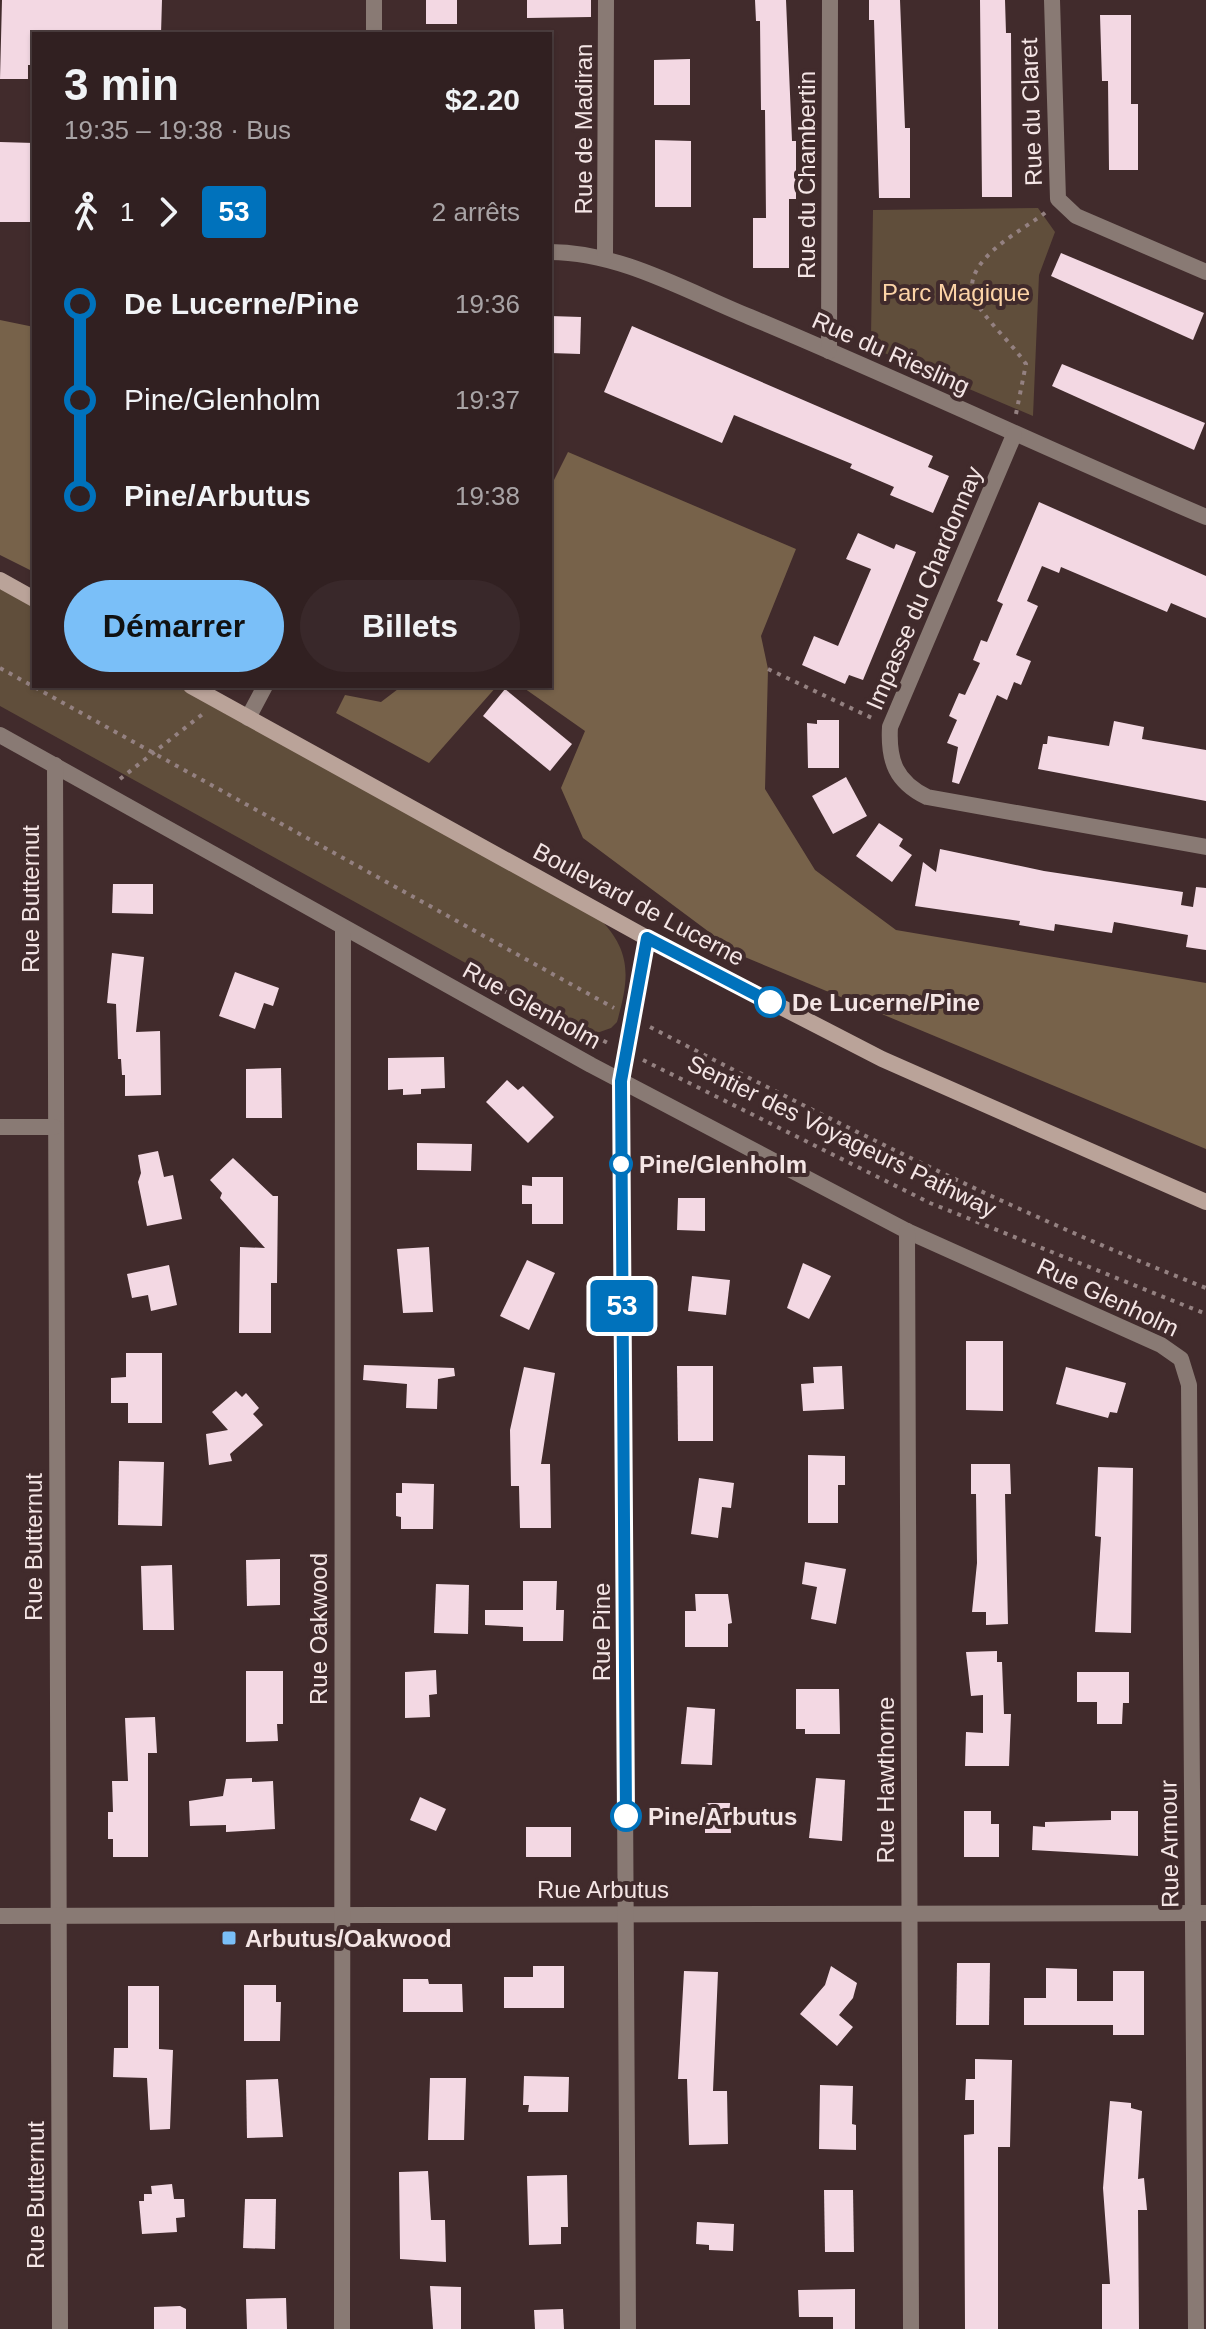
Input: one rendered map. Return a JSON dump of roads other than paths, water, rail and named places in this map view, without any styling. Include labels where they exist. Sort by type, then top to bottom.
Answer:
[{"type":"main road","points":[[0,580],[32,598]]},
{"type":"main road","name":"Boulevard de Lucerne","points":[[194,688],[647,938],[894,1065],[1206,1202]]},
{"type":"street","points":[[374,0],[374,32]]},
{"type":"street","name":"Rue de Madiran","points":[[605,258],[606,0]]},
{"type":"street","name":"Rue du Chambertin","points":[[829,351],[830,0]]},
{"type":"street","name":"Rue du Claret","points":[[1052,0],[1058,199],[1076,216],[1206,272]]},
{"type":"street","name":"Rue du Riesling","points":[[552,252],[605,258],[829,351],[1206,517]]},
{"type":"street","name":"Impasse du Chardonnay","points":[[1014,435],[890,727],[889,747],[899,777],[927,797],[1206,847]]},
{"type":"street","points":[[248,718],[264,688]]},
{"type":"street","name":"Rue Glenholm","points":[[0,735],[621,1081],[907,1231],[1161,1345],[1181,1359]]},
{"type":"street","name":"Rue Butternut","points":[[55,765],[54,1127],[60,1886],[56,1916],[60,2329]]},
{"type":"street","name":"Rue Oakwood","points":[[342,2329],[343,928]]},
{"type":"street","name":"Rue Pine","points":[[628,2329],[621,1081],[647,938]]},
{"type":"street","points":[[0,1127],[54,1127]]},
{"type":"street","name":"Rue Hawthorne","points":[[907,1231],[911,2329]]},
{"type":"street","name":"Rue Armour","points":[[1181,1359],[1189,1385],[1200,1913],[1196,2329]]},
{"type":"street","name":"Rue Arbutus","points":[[0,1916],[627,1912],[910,1915],[1200,1913]]},
{"type":"place","name":"De Lucerne/Pine","points":[[770,1002]]},
{"type":"place","name":"Pine/Glenholm","points":[[621,1164]]},
{"type":"place","name":"Pine/Arbutus","points":[[626,1816]]},
{"type":"place","name":"Arbutus/Oakwood","points":[[229,1938]]},
{"type":"park label","name":"Parc Magique","points":[[956,292]]}]
